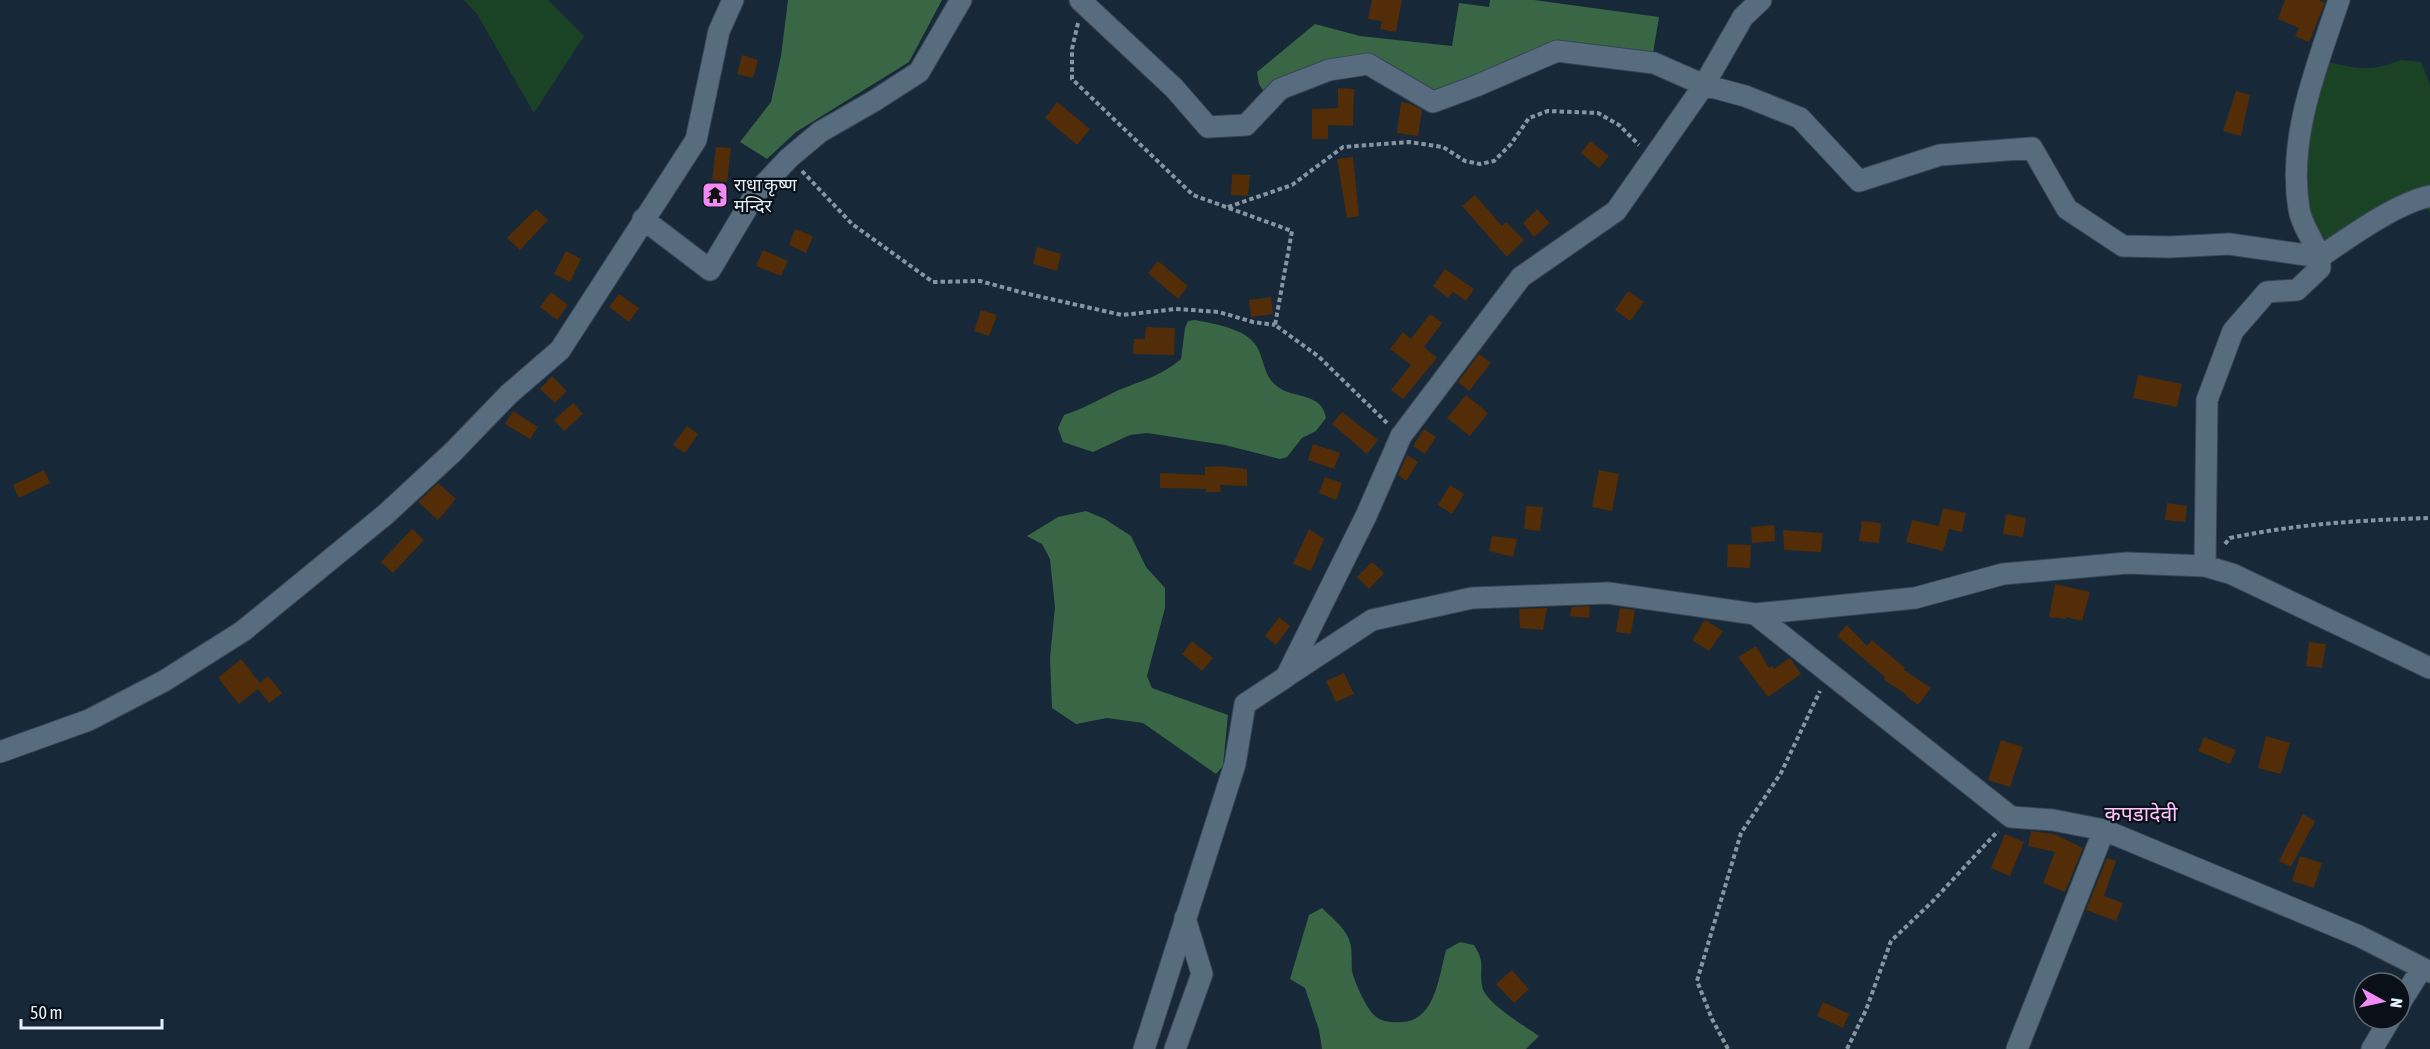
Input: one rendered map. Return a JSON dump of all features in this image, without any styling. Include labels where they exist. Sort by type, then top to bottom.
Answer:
[{"type":"street","points":[[0,752],[89,720],[164,681],[243,631],[296,590],[386,514],[453,452],[509,394],[560,350],[696,140],[719,31],[733,0]]},
{"type":"street","points":[[643,219],[710,270],[756,193],[789,158],[820,132],[918,72],[961,0]]},
{"type":"street","points":[[1286,677],[1366,516],[1401,436],[1521,277],[1616,211],[1704,85],[1743,17],[1761,0]]},
{"type":"street","points":[[2205,566],[2207,400],[2233,331],[2267,292],[2297,290],[2320,268],[2320,256],[2299,211],[2295,159],[2310,91],[2339,0]]},
{"type":"street","points":[[1081,1],[1174,88],[1208,127],[1246,125],[1280,89],[1329,70],[1368,64],[1433,102],[1557,51],[1654,63],[1704,85],[1745,96],[1800,118],[1859,181],[1940,155],[2032,148],[2067,209],[2122,246],[2170,247],[2229,244],[2320,256],[2415,200],[2430,196]]},
{"type":"street","points":[[1144,1049],[1235,765],[1245,704],[1372,620],[1472,598],[1608,593],[1755,614],[1915,598],[2003,574],[2127,563],[2205,566],[2232,574],[2430,668]]},
{"type":"street","points":[[1755,614],[2011,817],[2053,820],[2104,830],[2358,936],[2426,970],[2412,988]]},
{"type":"street","points":[[2017,1049],[2104,830]]},
{"type":"street","points":[[1175,1049],[1202,974],[1185,918]]},
{"type":"street","points":[[2372,1049],[2383,1031]]},
{"type":"path","points":[[1081,1],[1072,49],[1072,79],[1193,195],[1293,231],[1275,325]]},
{"type":"path","points":[[1227,207],[1292,185],[1343,147],[1383,142],[1409,142],[1443,147],[1465,161],[1480,164],[1494,161],[1511,144],[1529,118],[1548,111],[1598,113],[1619,125],[1652,159]]},
{"type":"path","points":[[789,158],[852,224],[933,282],[980,280],[1024,293],[1122,315],[1176,309],[1219,312],[1253,322],[1275,325],[1318,356],[1401,436]]},
{"type":"path","points":[[2205,566],[2230,538],[2269,530],[2367,519],[2430,518]]},
{"type":"path","points":[[1728,1049],[1712,1019],[1697,981],[1741,833],[1781,773],[1818,692],[1838,678]]},
{"type":"path","points":[[1847,1049],[1866,1010],[1891,942],[1933,901],[2011,817]]},
{"type":"green space","points":[[464,0],[548,0],[584,36],[534,113],[477,14]]},
{"type":"green space","points":[[788,0],[942,0],[909,62],[796,132],[767,159],[740,142],[771,102],[781,56]]},
{"type":"green space","points":[[1490,0],[1534,0],[1659,17],[1652,59],[1557,47],[1435,94],[1380,58],[1331,61],[1264,92],[1259,84],[1257,72],[1315,24],[1360,36],[1452,46],[1459,3],[1489,7]]},
{"type":"green space","points":[[2401,60],[2421,62],[2430,84],[2430,213],[2417,196],[2327,246],[2311,222],[2303,181],[2305,141],[2328,62],[2373,68]]},
{"type":"green space","points":[[1195,320],[1238,331],[1252,341],[1260,352],[1273,383],[1284,391],[1306,397],[1319,404],[1326,418],[1316,431],[1302,438],[1287,457],[1280,459],[1225,445],[1147,433],[1130,435],[1093,452],[1063,442],[1058,428],[1064,415],[1152,377],[1174,365],[1181,359],[1188,321]]},
{"type":"green space","points":[[1086,511],[1105,519],[1131,536],[1146,567],[1165,588],[1165,608],[1147,676],[1152,688],[1228,715],[1223,766],[1216,774],[1143,723],[1107,718],[1076,724],[1052,708],[1050,658],[1055,607],[1050,559],[1042,544],[1027,536],[1058,517]]},
{"type":"green space","points":[[1322,908],[1347,934],[1355,981],[1368,1008],[1378,1018],[1388,1022],[1402,1022],[1413,1020],[1422,1014],[1434,995],[1446,950],[1460,942],[1474,945],[1478,951],[1481,961],[1482,986],[1490,1000],[1506,1014],[1539,1036],[1526,1049],[1322,1049],[1319,1030],[1305,988],[1290,979],[1309,915]]},
{"type":"building","points":[[1372,0],[1402,0],[1396,32],[1380,29],[1382,21],[1368,19]]},
{"type":"building","points":[[2285,0],[2319,0],[2325,3],[2309,42],[2295,36],[2299,28],[2278,19]]},
{"type":"building","points":[[742,55],[758,60],[753,78],[737,74]]},
{"type":"building","points":[[1338,88],[1354,89],[1353,126],[1328,125],[1328,139],[1312,139],[1312,109],[1338,108]]},
{"type":"building","points":[[2236,91],[2250,95],[2241,136],[2223,131]]},
{"type":"building","points":[[1057,102],[1090,129],[1077,145],[1045,118]]},
{"type":"building","points":[[1401,102],[1422,110],[1418,136],[1397,133]]},
{"type":"building","points":[[1590,141],[1609,156],[1599,168],[1581,153]]},
{"type":"building","points":[[716,147],[731,148],[727,182],[712,180]]},
{"type":"building","points":[[1353,157],[1359,216],[1347,218],[1337,159]]},
{"type":"building","points":[[1232,174],[1250,175],[1248,196],[1231,195]]},
{"type":"building","points":[[1475,195],[1502,226],[1506,222],[1524,240],[1507,257],[1462,206]]},
{"type":"building","points":[[536,209],[548,220],[520,250],[507,238]]},
{"type":"building","points":[[1537,209],[1550,223],[1534,237],[1523,223]]},
{"type":"building","points":[[795,229],[813,236],[806,253],[789,245]]},
{"type":"building","points":[[1037,247],[1061,254],[1057,271],[1033,264]]},
{"type":"building","points":[[763,250],[788,261],[781,276],[756,266]]},
{"type":"building","points":[[566,251],[581,259],[570,282],[554,274]]},
{"type":"building","points":[[1158,261],[1188,286],[1178,299],[1148,273]]},
{"type":"building","points":[[1445,269],[1474,289],[1466,301],[1453,292],[1448,298],[1433,286]]},
{"type":"building","points":[[1628,291],[1644,302],[1630,321],[1615,310]]},
{"type":"building","points":[[551,292],[568,305],[557,320],[540,307]]},
{"type":"building","points":[[619,294],[639,308],[629,322],[609,307]]},
{"type":"building","points":[[1271,297],[1273,314],[1251,317],[1249,300]]},
{"type":"building","points":[[981,310],[997,315],[989,336],[974,331]]},
{"type":"building","points":[[1430,314],[1442,323],[1424,347],[1437,358],[1403,399],[1391,390],[1411,365],[1390,349],[1403,332],[1411,339]]},
{"type":"building","points":[[1146,327],[1175,328],[1174,355],[1133,354],[1134,339],[1145,339]]},
{"type":"building","points":[[1479,354],[1491,363],[1469,391],[1458,382]]},
{"type":"building","points":[[2138,375],[2182,384],[2177,407],[2133,398]]},
{"type":"building","points":[[552,376],[567,391],[555,403],[540,389]]},
{"type":"building","points":[[1466,395],[1488,413],[1470,436],[1447,418]]},
{"type":"building","points":[[573,403],[583,414],[564,431],[554,420]]},
{"type":"building","points":[[513,411],[538,427],[530,439],[505,424]]},
{"type":"building","points":[[1342,412],[1378,440],[1367,454],[1332,424]]},
{"type":"building","points":[[687,426],[698,434],[685,453],[673,445]]},
{"type":"building","points":[[1424,429],[1436,437],[1425,454],[1413,446]]},
{"type":"building","points":[[1313,444],[1340,453],[1334,469],[1308,460]]},
{"type":"building","points":[[1407,455],[1418,462],[1406,481],[1398,475]]},
{"type":"building","points":[[1205,467],[1247,469],[1247,486],[1220,485],[1221,492],[1206,492],[1206,489],[1160,488],[1160,473],[1205,475]]},
{"type":"building","points":[[44,470],[50,483],[19,498],[13,485]]},
{"type":"building","points":[[1599,470],[1619,474],[1612,511],[1592,507]]},
{"type":"building","points":[[1325,477],[1342,483],[1336,500],[1319,493]]},
{"type":"building","points":[[438,483],[456,499],[438,520],[418,502]]},
{"type":"building","points":[[1450,485],[1464,494],[1452,514],[1438,505]]},
{"type":"building","points":[[2167,503],[2187,506],[2185,522],[2165,520]]},
{"type":"building","points":[[1526,506],[1543,507],[1540,531],[1524,529]]},
{"type":"building","points":[[1943,508],[1966,513],[1962,532],[1949,529],[1943,551],[1906,542],[1912,520],[1939,526]]},
{"type":"building","points":[[2006,514],[2026,518],[2023,537],[2003,534]]},
{"type":"building","points":[[1862,521],[1881,523],[1879,543],[1859,541]]},
{"type":"building","points":[[1774,525],[1775,541],[1752,543],[1751,527]]},
{"type":"building","points":[[412,529],[424,540],[393,573],[381,562]]},
{"type":"building","points":[[1309,529],[1324,539],[1311,571],[1293,564]]},
{"type":"building","points":[[1783,530],[1823,533],[1821,552],[1784,550]]},
{"type":"building","points":[[1492,536],[1517,539],[1513,557],[1489,551]]},
{"type":"building","points":[[1728,544],[1751,545],[1750,568],[1727,567]]},
{"type":"building","points":[[1372,562],[1384,573],[1369,589],[1357,577]]},
{"type":"building","points":[[2055,584],[2090,592],[2082,621],[2066,617],[2066,619],[2049,617]]},
{"type":"building","points":[[1590,606],[1589,618],[1570,616],[1571,607]]},
{"type":"building","points":[[1547,608],[1543,630],[1520,628],[1519,609]]},
{"type":"building","points":[[1620,608],[1635,610],[1631,634],[1616,632]]},
{"type":"building","points":[[1279,617],[1290,626],[1276,645],[1265,636]]},
{"type":"building","points":[[1705,620],[1723,631],[1709,651],[1692,640]]},
{"type":"building","points":[[1847,625],[1867,646],[1872,640],[1905,668],[1904,670],[1931,688],[1918,705],[1884,680],[1885,677],[1837,636]]},
{"type":"building","points":[[1192,641],[1213,658],[1202,671],[1182,654]]},
{"type":"building","points":[[2309,642],[2326,644],[2322,668],[2306,666]]},
{"type":"building","points":[[1756,646],[1769,668],[1772,666],[1774,669],[1790,658],[1801,674],[1768,697],[1738,657]]},
{"type":"building","points":[[241,659],[260,683],[268,676],[282,693],[269,703],[258,689],[239,704],[218,678]]},
{"type":"building","points":[[1344,673],[1354,694],[1336,702],[1326,681]]},
{"type":"building","points":[[2266,736],[2290,743],[2281,774],[2258,768]]},
{"type":"building","points":[[2204,737],[2236,750],[2230,764],[2198,751]]},
{"type":"building","points":[[2001,740],[2023,747],[2010,787],[1988,780]]},
{"type":"building","points":[[2303,814],[2315,821],[2291,867],[2279,861]]},
{"type":"building","points":[[2031,831],[2054,834],[2083,848],[2065,892],[2043,883],[2055,852],[2028,846]]},
{"type":"building","points":[[2005,834],[2024,842],[2010,876],[1991,868]]},
{"type":"building","points":[[2300,856],[2322,863],[2314,888],[2292,881]]},
{"type":"building","points":[[2107,858],[2116,861],[2104,896],[2123,903],[2116,921],[2086,910]]},
{"type":"building","points":[[1512,970],[1529,989],[1514,1003],[1496,984]]},
{"type":"building","points":[[1823,1002],[1849,1014],[1843,1028],[1817,1016]]},
{"type":"place","name":"राधा कृष्ण मन्दिर","points":[[715,195]]},
{"type":"district","name":"कपडादेवी","points":[[2141,814]]}]
